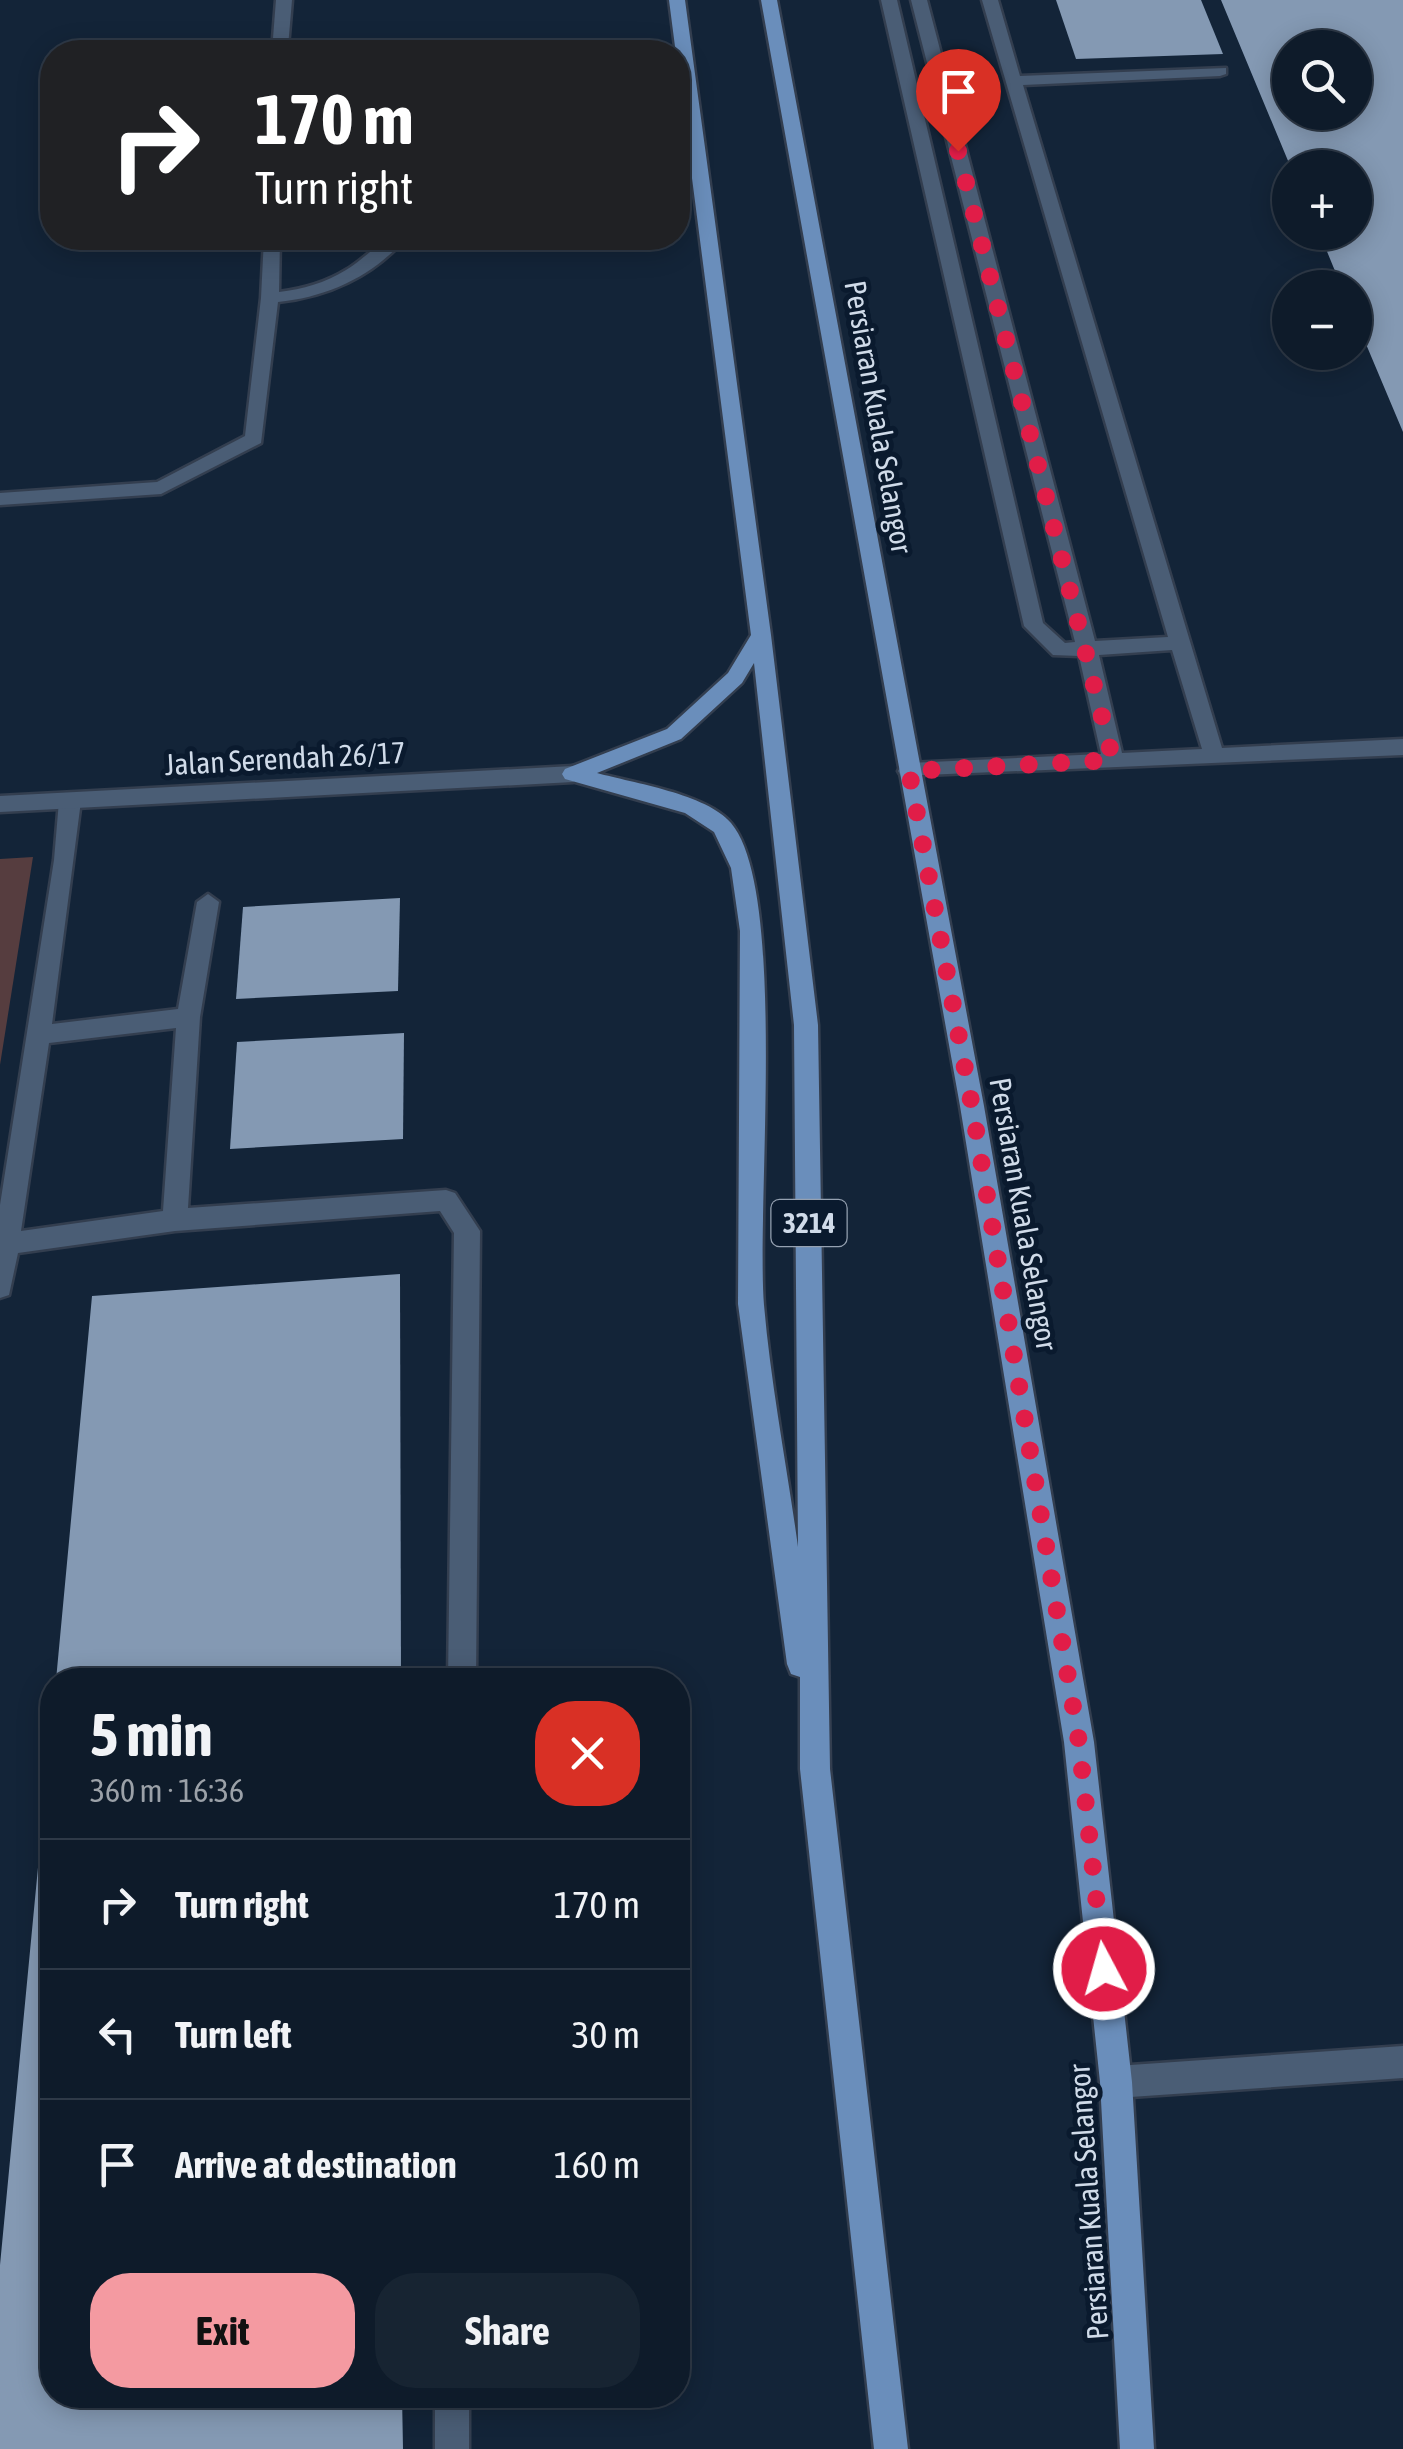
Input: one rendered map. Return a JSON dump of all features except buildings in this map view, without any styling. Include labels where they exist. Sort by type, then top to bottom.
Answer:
[{"type":"main road","name":"3214","points":[[677,0],[680,40]]},
{"type":"main road","name":"Persiaran Kuala Selangor","points":[[769,0],[972,1106],[1079,1742],[1116,2082],[1137,2449]]},
{"type":"main road","name":"3214","points":[[690,177],[761,635],[806,1025],[816,1768],[891,2449]]},
{"type":"main road","points":[[574,774],[674,734],[736,678],[761,635]]},
{"type":"main road","points":[[574,774],[692,807],[723,827],[742,868],[751,931],[750,1304],[816,1768]]},
{"type":"street","points":[[282,40],[284,0]]},
{"type":"street","points":[[889,0],[1034,626],[1060,650],[1180,643]]},
{"type":"street","points":[[920,0],[1113,760]]},
{"type":"street","points":[[990,0],[1214,756]]},
{"type":"street","points":[[1014,81],[1220,71]]},
{"type":"street","points":[[0,498],[161,488],[254,439],[272,250]]},
{"type":"street","points":[[270,298],[308,295],[360,272],[385,250]]},
{"type":"street","points":[[909,771],[1403,746]]},
{"type":"street","name":"Jalan Serendah 26/17","points":[[0,804],[574,774]]},
{"type":"street","points":[[0,1287],[70,801]]},
{"type":"street","points":[[175,1220],[188,1016],[208,902]]},
{"type":"street","points":[[38,1035],[188,1016]]},
{"type":"street","points":[[6,1244],[175,1220],[446,1200],[467,1231],[462,1668]]},
{"type":"street","points":[[1116,2082],[1403,2062]]},
{"type":"street","points":[[452,2408],[452,2449]]},
{"type":"shaded area","points":[[33,857],[0,1065],[0,859]]},
{"type":"route","points":[[958,151],[1113,760],[909,771],[972,1106],[1079,1742],[1104,1969]]}]
